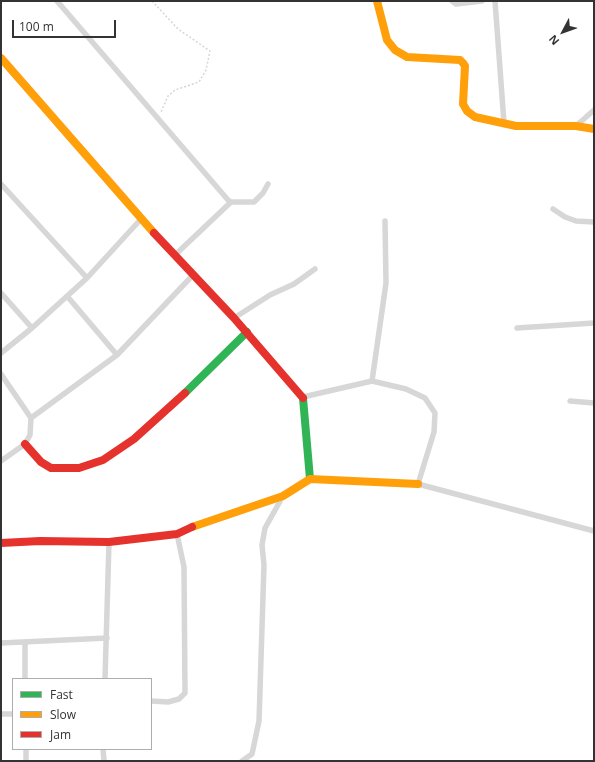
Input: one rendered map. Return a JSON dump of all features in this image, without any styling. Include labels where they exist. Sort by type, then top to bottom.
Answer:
[{"type":"street","points":[[57,1],[231,202]]},
{"type":"street","points":[[377,1],[387,40],[395,50],[407,57],[460,60],[465,66],[463,104],[467,111],[475,118],[516,126],[576,126],[594,129]]},
{"type":"street","points":[[452,1],[456,4],[482,1]]},
{"type":"street","points":[[495,1],[504,123]]},
{"type":"street","points":[[1,58],[141,219],[247,332],[303,397],[310,479]]},
{"type":"street","points":[[576,126],[594,110]]},
{"type":"street","points":[[1,184],[87,278]]},
{"type":"street","points":[[175,255],[231,202],[254,202],[263,193],[268,184]]},
{"type":"street","points":[[553,209],[570,219],[594,222]]},
{"type":"street","points":[[1,353],[32,328],[87,278],[141,219]]},
{"type":"street","points":[[372,381],[386,283],[385,221]]},
{"type":"street","points":[[234,318],[270,295],[294,284],[315,269]]},
{"type":"street","points":[[31,418],[117,355],[193,275]]},
{"type":"street","points":[[1,293],[32,328]]},
{"type":"street","points":[[67,296],[117,355]]},
{"type":"street","points":[[517,328],[594,324]]},
{"type":"street","points":[[25,444],[41,462],[51,468],[79,468],[103,460],[134,439],[175,403],[247,332]]},
{"type":"street","points":[[1,374],[31,418],[30,435],[25,444],[1,461]]},
{"type":"street","points":[[303,397],[372,381],[406,389],[425,398],[435,413],[434,432],[418,484]]},
{"type":"street","points":[[570,401],[594,403]]},
{"type":"street","points":[[1,543],[40,540],[109,542],[177,534],[196,525],[283,496],[310,479],[418,484],[594,531]]},
{"type":"street","points":[[242,761],[252,754],[260,721],[264,565],[262,545],[265,528],[283,496]]},
{"type":"street","points":[[152,701],[168,702],[179,699],[184,693],[184,567],[177,534]]},
{"type":"street","points":[[106,678],[109,542]]},
{"type":"street","points":[[1,643],[107,638]]},
{"type":"street","points":[[25,642],[25,678]]},
{"type":"street","points":[[1,714],[12,714]]},
{"type":"street","points":[[26,750],[26,761]]},
{"type":"street","points":[[103,750],[104,761]]},
{"type":"path","points":[[152,1],[178,29],[210,50],[206,70],[199,82],[175,90],[168,96],[159,120]]},
{"type":"traffic: fast","points":[[185,393],[247,332]]},
{"type":"traffic: fast","points":[[303,398],[310,479]]},
{"type":"traffic: slow","points":[[377,1],[387,40],[395,50],[407,57],[460,60],[463,63],[465,66],[463,104],[467,111],[475,117],[516,126],[576,126],[594,129]]},
{"type":"traffic: slow","points":[[1,58],[154,233]]},
{"type":"traffic: slow","points":[[192,527],[283,496],[310,479],[418,484]]},
{"type":"traffic: jam","points":[[154,233],[234,318],[303,398]]},
{"type":"traffic: jam","points":[[25,444],[41,462],[51,468],[79,468],[103,460],[134,439],[185,393]]},
{"type":"traffic: jam","points":[[1,543],[40,541],[109,542],[177,534],[192,527]]}]
